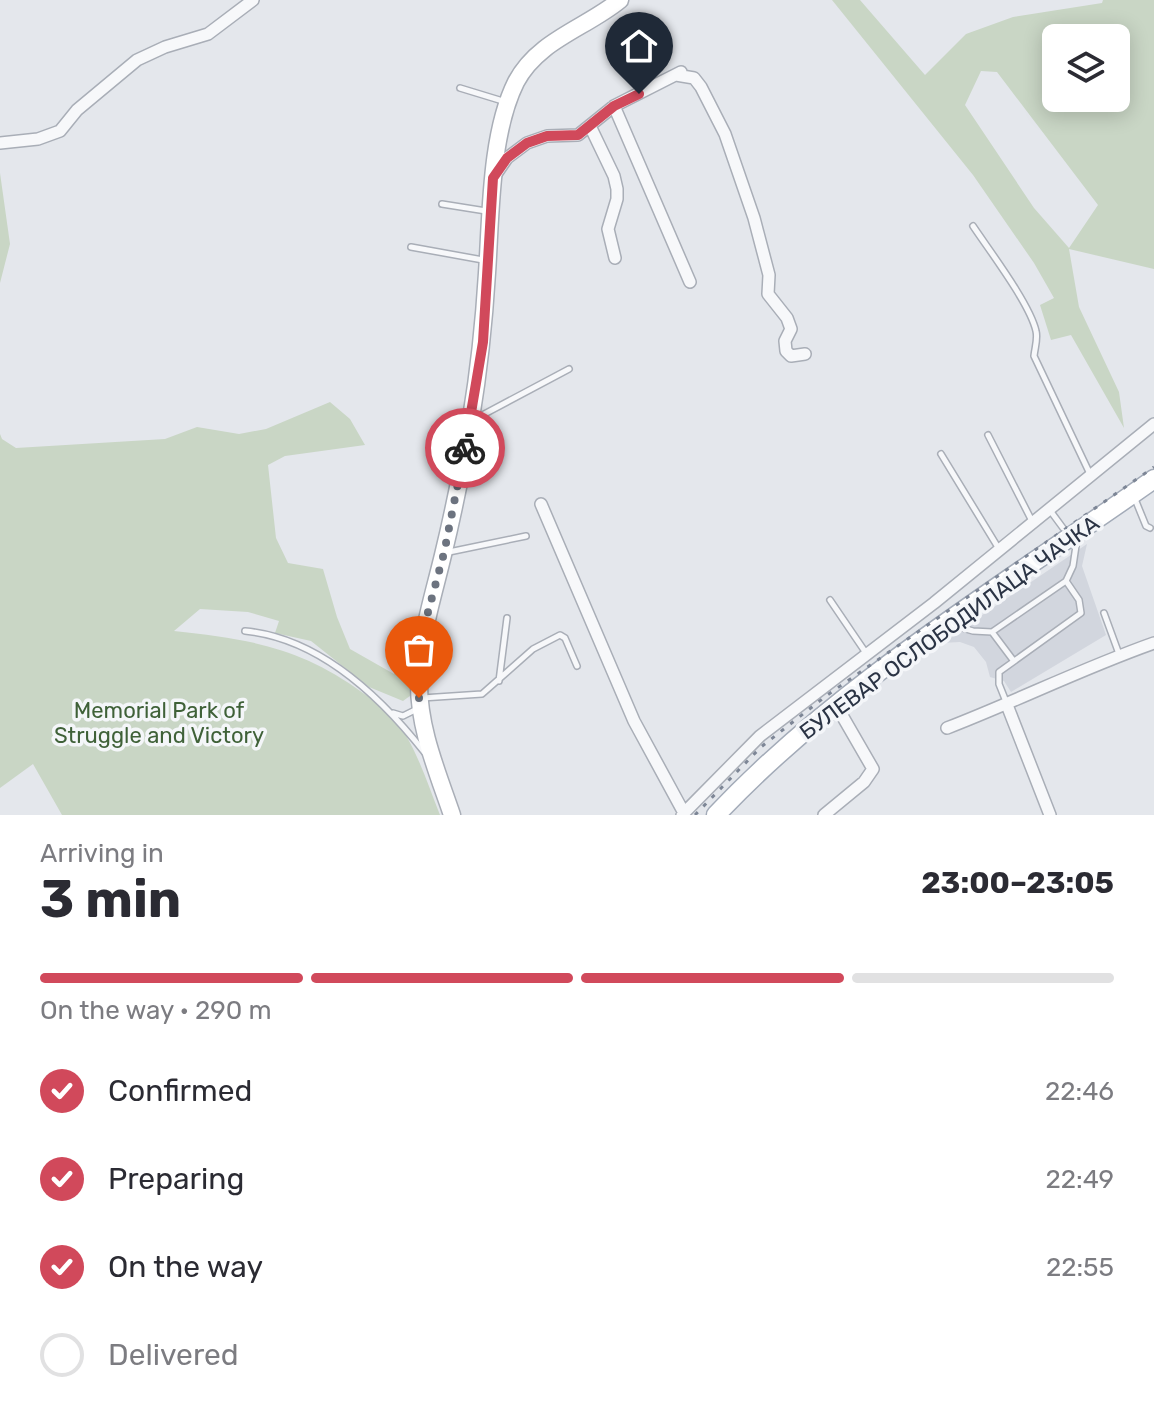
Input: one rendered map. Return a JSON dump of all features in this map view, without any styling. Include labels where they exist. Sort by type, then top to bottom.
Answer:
[{"type":"main road","points":[[452,815],[434,764],[420,702],[424,627],[444,553],[483,342],[493,178],[507,102],[519,76],[540,53],[620,0]]},
{"type":"main road","name":"БУЛЕВАР ОСЛОБОДИЛАЦА ЧАЧКА","points":[[725,812],[765,765],[836,705],[1070,531],[1154,479]]},
{"type":"street","points":[[0,143],[38,139],[60,131],[77,110],[137,60],[165,47],[208,34],[253,0]]},
{"type":"street","points":[[493,178],[507,158],[527,143],[547,136],[578,135],[614,106],[681,72],[694,78],[725,134],[754,218],[769,275],[768,294],[787,318],[791,329],[785,341],[786,351],[791,356],[805,354]]},
{"type":"street","points":[[614,106],[690,282]]},
{"type":"street","points":[[590,126],[617,189],[608,229],[615,258]]},
{"type":"street","points":[[541,504],[634,721],[683,814],[760,736],[1000,550],[1154,424]]},
{"type":"street","points":[[947,728],[1154,643]]},
{"type":"street","points":[[824,815],[864,782],[873,769],[836,705]]},
{"type":"street","points":[[1007,705],[1050,815]]},
{"type":"lane","points":[[460,88],[507,102]]},
{"type":"lane","points":[[442,204],[491,211]]},
{"type":"lane","points":[[973,226],[1035,326],[1037,340],[1034,356],[1090,475]]},
{"type":"lane","points":[[411,247],[488,261]]},
{"type":"lane","points":[[470,422],[569,369]]},
{"type":"lane","points":[[988,435],[1033,523]]},
{"type":"lane","points":[[941,454],[1000,550]]},
{"type":"lane","points":[[1133,494],[1146,526],[1150,528]]},
{"type":"lane","points":[[947,624],[992,632],[1066,581],[1073,566],[1070,531],[1049,509]]},
{"type":"lane","points":[[444,553],[526,536]]},
{"type":"lane","points":[[1007,705],[998,679],[999,672],[1081,613],[1079,600],[1066,581]]},
{"type":"lane","points":[[830,600],[867,654]]},
{"type":"lane","points":[[1104,613],[1120,655]]},
{"type":"lane","points":[[499,681],[507,618]]},
{"type":"lane","points":[[245,631],[278,638],[323,659],[392,713],[434,764]]},
{"type":"lane","points":[[992,632],[1013,660]]},
{"type":"lane","points":[[392,713],[406,715],[420,702],[482,694],[533,649],[560,635],[565,638],[577,666]]},
{"type":"shaded area","points":[[1087,544],[1082,566],[1106,635],[1011,692],[1004,681],[990,677],[986,662],[974,647],[960,642],[941,643]]},
{"type":"green space","points":[[832,0],[860,0],[925,75],[966,34],[1013,17],[1102,3],[1103,0],[1154,0],[1154,269],[1069,249],[1079,307],[1119,392],[1124,428],[1071,335],[1051,340],[1040,305],[1054,298],[1034,263],[973,175]],"holes":[[[981,71],[997,72],[1098,205],[1069,248],[1034,208],[965,105]]]},
{"type":"green space","points":[[0,173],[10,244],[0,283]]},
{"type":"green space","name":"Memorial Park of Struggle and Victory","points":[[330,402],[350,419],[365,445],[285,456],[268,465],[276,538],[288,563],[323,569],[350,649],[394,674],[407,645],[414,693],[403,701],[369,687],[311,641],[275,633],[279,621],[248,612],[200,609],[174,631],[250,642],[295,655],[340,677],[376,701],[388,711],[405,734],[440,815],[62,815],[33,764],[0,788],[0,434],[2,439],[16,448],[165,439],[197,427],[239,434],[266,429]]},
{"type":"railway","points":[[695,815],[761,747],[826,696],[1154,467]]},
{"type":"way so far","points":[[419,698],[424,627],[444,553],[465,448]]},
{"type":"route","points":[[465,448],[483,342],[493,178],[507,158],[527,143],[547,136],[578,135],[614,106],[639,94]]}]
